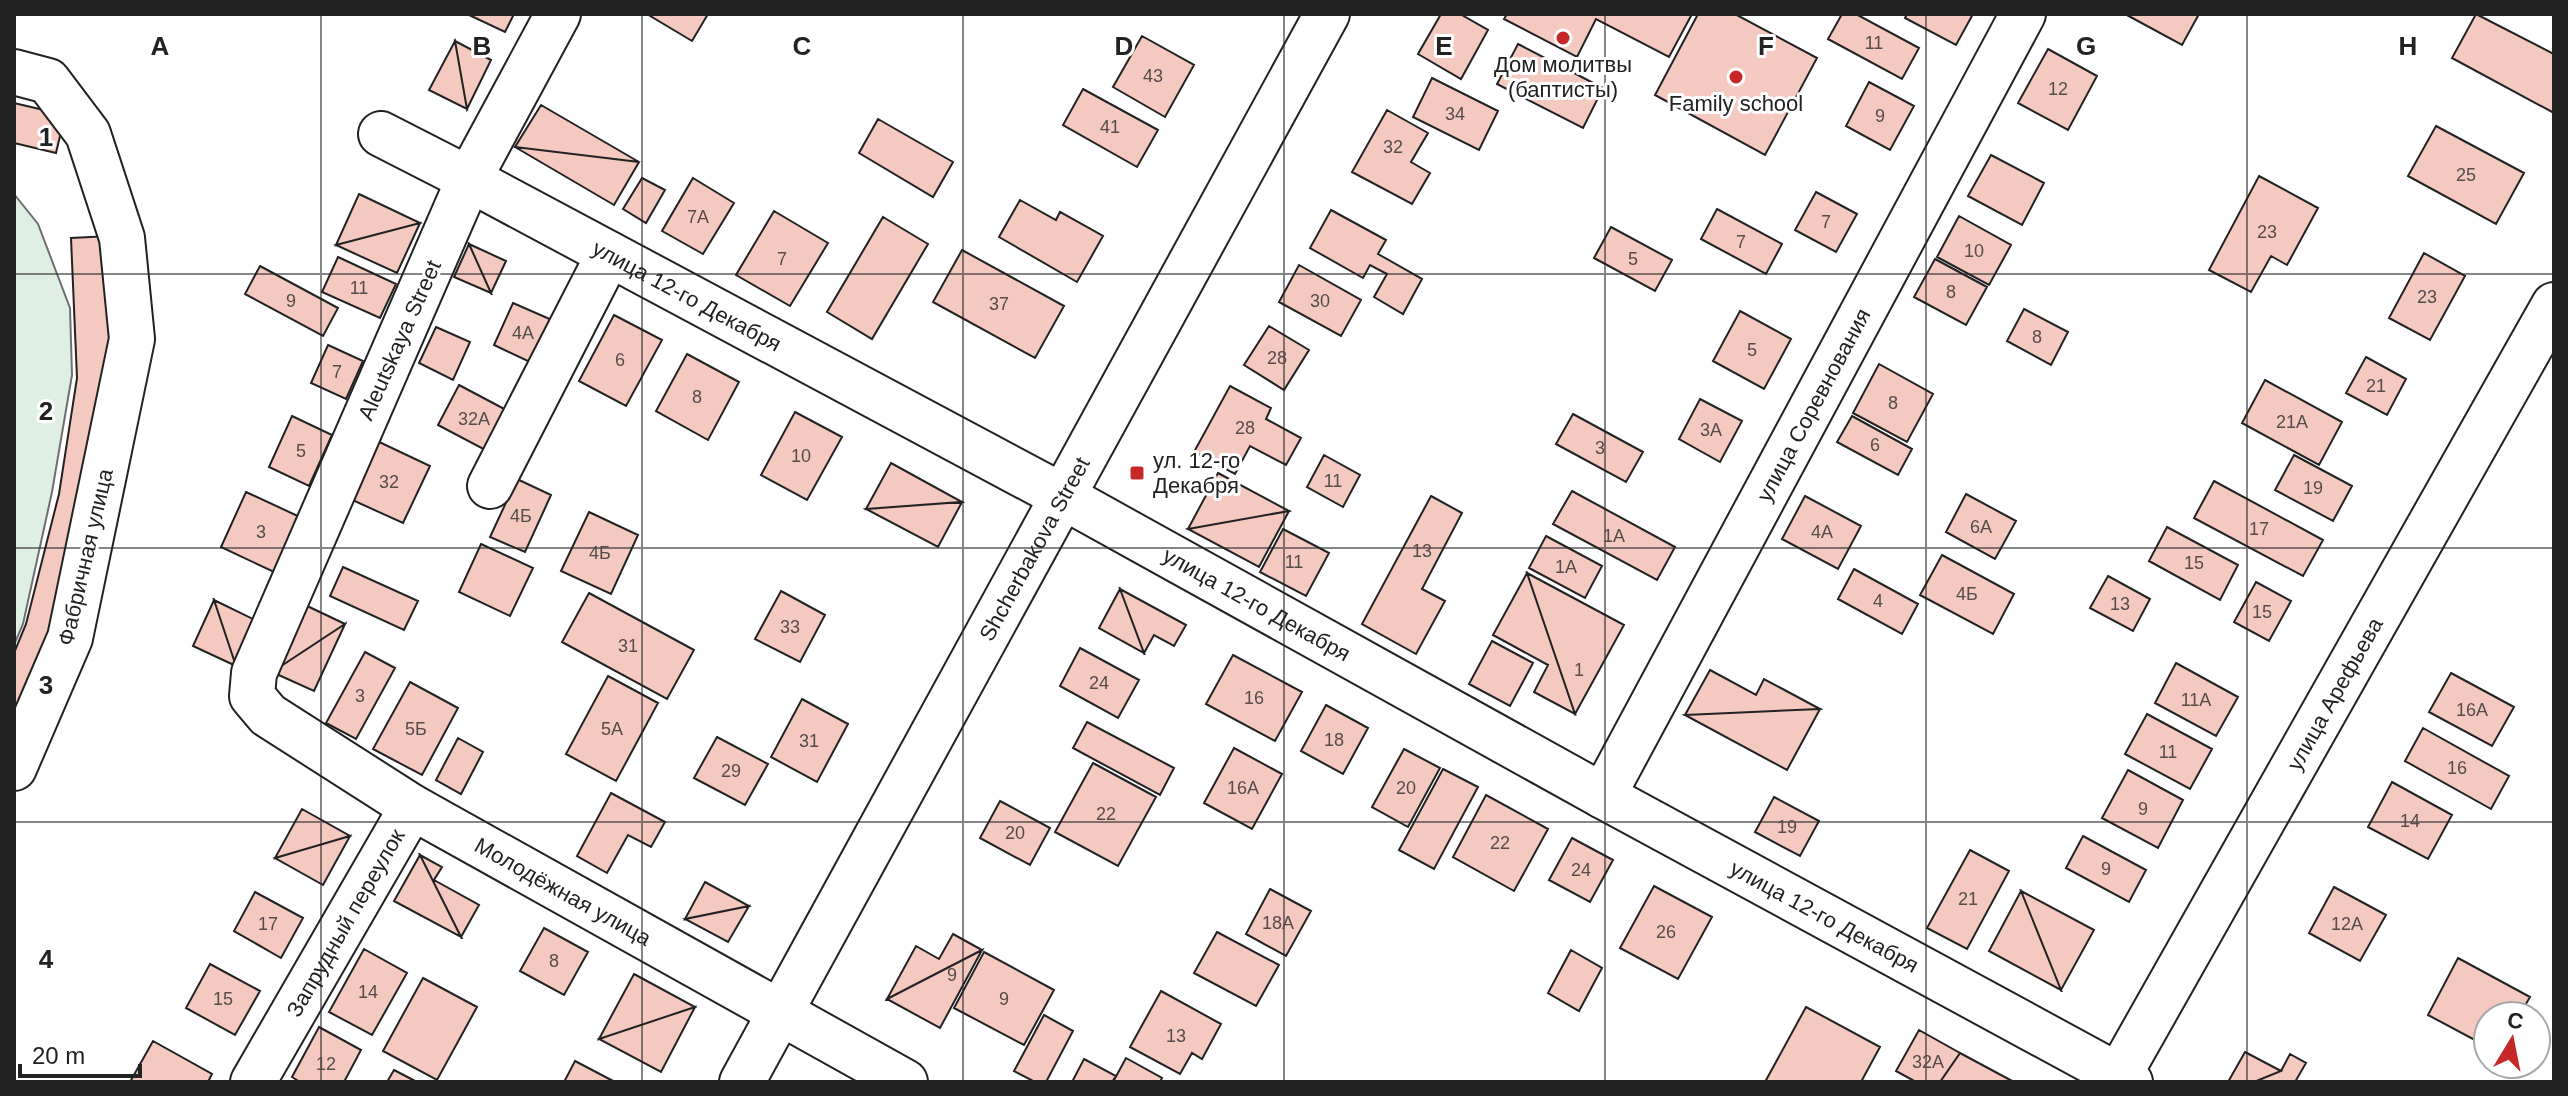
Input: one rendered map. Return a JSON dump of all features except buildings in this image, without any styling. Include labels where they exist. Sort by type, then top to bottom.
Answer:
[{"type":"street","name":"Aleutskaya Street","points":[[254,673],[469,179],[558,14]]},
{"type":"street","name":"Shcherbakova Street","points":[[742,1082],[1327,14]]},
{"type":"street","name":"улица Соревнования","points":[[1603,796],[2023,14]]},
{"type":"street","name":"Фабричная улица","points":[[14,72],[48,81],[88,134],[122,238],[132,339],[70,638],[14,768]]},
{"type":"street","name":"улица 12-го Декабря","points":[[381,134],[1062,496],[2121,1080]]},
{"type":"street","points":[[490,486],[609,254]]},
{"type":"street","name":"улица Арефьева","points":[[2121,1080],[2554,305]]},
{"type":"street","name":"Молодёжная улица","points":[[254,673],[252,696],[268,715],[412,807],[905,1082]]},
{"type":"street","name":"Запрудный переулок","points":[[253,1082],[412,807]]},
{"type":"green space","points":[[14,194],[38,224],[70,308],[72,375],[52,492],[23,624],[14,645]]},
{"type":"place","name":"Дом молитвы (баптисты)","points":[[1563,38]]},
{"type":"place","name":"Family school","points":[[1736,77]]},
{"type":"place","name":"ул. 12-го Декабря","points":[[1137,473]]}]
